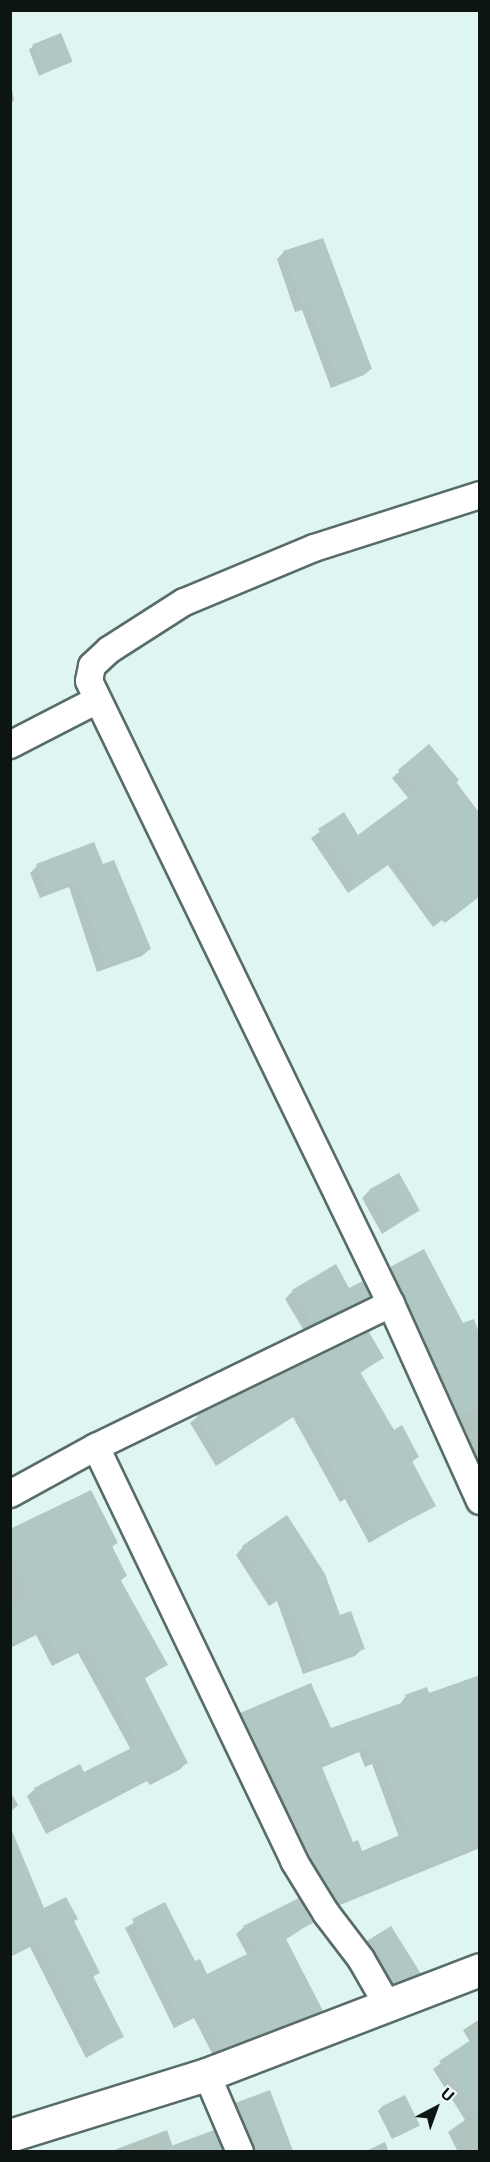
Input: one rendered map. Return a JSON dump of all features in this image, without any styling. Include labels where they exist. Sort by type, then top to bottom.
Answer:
[{"type":"street","points":[[480,495],[314,548],[184,602],[109,650],[92,666],[89,681],[391,1304],[480,1501]]},
{"type":"street","points":[[10,745],[98,700]]},
{"type":"street","points":[[10,1494],[96,1448],[391,1304]]},
{"type":"street","points":[[96,1448],[304,1880],[361,1959],[388,2006]]},
{"type":"street","points":[[10,2136],[207,2075],[480,1970]]},
{"type":"street","points":[[207,2075],[240,2151]]},
{"type":"building","points":[[61,33],[73,62],[44,73],[32,45]]},
{"type":"building","points":[[323,238],[372,369],[338,382],[309,304],[302,306],[283,251]]},
{"type":"building","points":[[429,744],[459,780],[456,783],[480,814],[480,896],[453,917],[450,914],[441,921],[396,858],[356,886],[318,829],[344,812],[358,835],[417,791],[398,770]]},
{"type":"building","points":[[94,842],[103,864],[114,860],[151,949],[105,966],[76,881],[47,892],[36,864]]},
{"type":"building","points":[[399,1173],[420,1211],[390,1227],[369,1189]]},
{"type":"building","points":[[424,1249],[463,1323],[474,1319],[480,1336],[480,1409],[458,1416],[390,1267]]},
{"type":"building","points":[[336,1264],[349,1288],[363,1281],[371,1297],[312,1325],[292,1290]]},
{"type":"building","points":[[369,1332],[384,1358],[360,1372],[394,1430],[402,1425],[419,1457],[412,1461],[436,1506],[377,1537],[353,1493],[348,1496],[301,1411],[223,1460],[197,1415]]},
{"type":"building","points":[[91,1490],[118,1543],[112,1546],[127,1576],[120,1579],[168,1665],[144,1677],[188,1763],[157,1779],[155,1775],[54,1828],[34,1788],[80,1764],[84,1772],[139,1744],[86,1646],[60,1660],[44,1629],[10,1646],[10,1603],[29,1594],[10,1557],[10,1529]]},
{"type":"building","points":[[287,1515],[325,1574],[340,1615],[351,1611],[365,1649],[311,1668],[284,1595],[277,1600],[242,1546]]},
{"type":"building","points":[[480,1675],[480,1844],[337,1903],[307,1854],[261,1745],[256,1747],[240,1713],[311,1683],[331,1728],[407,1701],[405,1695],[427,1687],[429,1693]],"holes":[[[367,1746],[372,1761],[380,1758],[407,1832],[362,1851],[358,1840],[353,1842],[321,1765]]]},
{"type":"building","points":[[10,1826],[44,1908],[66,1897],[78,1919],[74,1921],[100,1973],[93,1976],[124,2037],[93,2052],[38,1941],[10,1954]]},
{"type":"building","points":[[299,1898],[313,1923],[285,1937],[323,2011],[221,2050],[202,2012],[181,2022],[132,1919],[165,1902],[195,1961],[200,1959],[207,1974],[255,1950],[243,1926]]},
{"type":"building","points":[[391,1926],[421,1974],[397,1990],[366,1941]]},
{"type":"building","points":[[480,2034],[480,2125],[439,2061]]},
{"type":"building","points":[[270,2090],[293,2151],[255,2151],[235,2103]]},
{"type":"building","points":[[405,2095],[420,2126],[397,2137],[382,2106]]},
{"type":"building","points":[[214,2130],[223,2151],[163,2151],[163,2149]]}]
